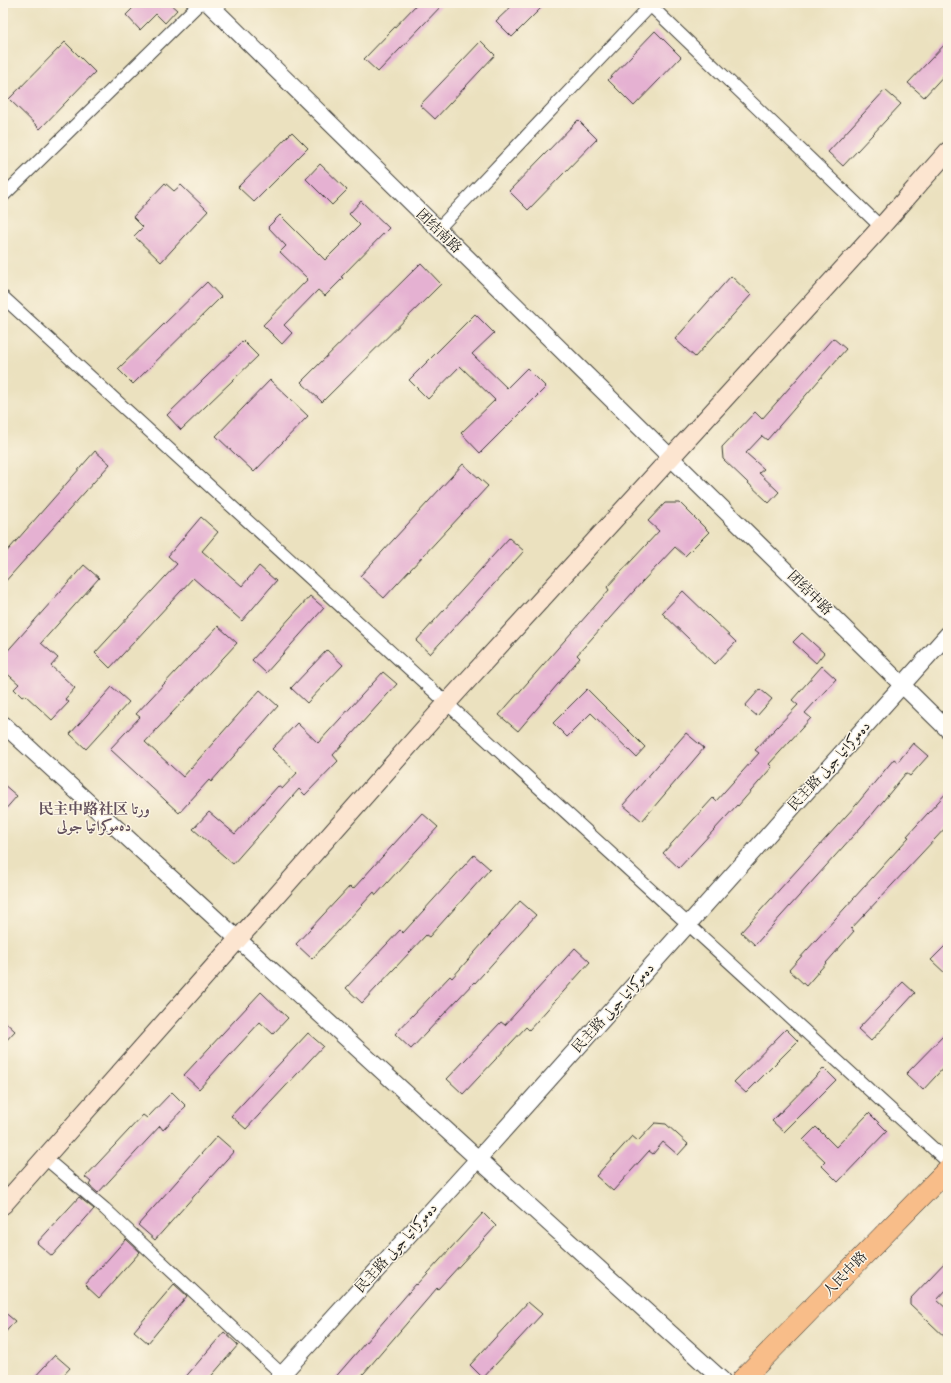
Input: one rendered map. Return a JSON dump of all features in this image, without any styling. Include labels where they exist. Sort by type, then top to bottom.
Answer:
[{"type":"highway","name":"人民中路","points":[[742,1380],[948,1169]]},
{"type":"main road","points":[[3,1205],[239,940],[446,704],[881,227],[948,151]]},
{"type":"street","points":[[3,196],[200,3]]},
{"type":"street","name":"团结南路","points":[[208,3],[437,230],[672,457]]},
{"type":"street","points":[[437,230],[652,4],[881,227]]},
{"type":"street","points":[[3,297],[948,1162]]},
{"type":"street","name":"团结中路","points":[[672,457],[948,730]]},
{"type":"street","name":"民主路 دەموكراتيا جولى","points":[[282,1378],[948,634]]},
{"type":"street","points":[[3,724],[722,1380]]},
{"type":"street","points":[[45,1158],[105,1209],[282,1378]]},
{"type":"building","points":[[138,3],[169,3],[177,10],[165,23],[156,14],[140,30],[126,15]]},
{"type":"building","points":[[418,3],[444,3],[378,72],[364,59]]},
{"type":"building","points":[[515,3],[546,3],[512,37],[496,21]]},
{"type":"building","points":[[655,31],[681,57],[634,106],[608,80]]},
{"type":"building","points":[[481,41],[495,55],[435,119],[420,105]]},
{"type":"building","points":[[948,41],[948,71],[924,97],[908,83]]},
{"type":"building","points":[[65,42],[95,72],[40,129],[9,99]]},
{"type":"building","points":[[885,90],[901,104],[843,166],[828,152]]},
{"type":"building","points":[[578,120],[597,139],[528,210],[509,191]]},
{"type":"building","points":[[292,132],[308,148],[254,202],[238,187]]},
{"type":"building","points":[[320,164],[347,190],[332,205],[306,179]]},
{"type":"building","points":[[165,183],[174,191],[181,185],[208,211],[161,262],[134,236],[143,227],[133,217]]},
{"type":"building","points":[[361,201],[389,228],[341,277],[343,278],[325,296],[318,290],[284,325],[292,333],[282,344],[263,325],[308,279],[280,252],[286,246],[268,227],[280,215],[325,260],[360,225],[349,214]]},
{"type":"building","points":[[421,263],[441,284],[322,402],[301,382]]},
{"type":"building","points":[[731,276],[751,295],[695,357],[675,339]]},
{"type":"building","points":[[207,282],[221,297],[133,384],[118,369]]},
{"type":"building","points":[[475,314],[494,333],[472,354],[507,388],[527,368],[546,387],[480,453],[461,433],[495,400],[460,366],[428,399],[409,380]]},
{"type":"building","points":[[833,338],[846,349],[767,440],[762,436],[746,453],[764,469],[759,473],[779,492],[769,503],[723,459],[722,447],[755,412],[762,419]]},
{"type":"building","points":[[243,341],[258,356],[181,430],[167,415]]},
{"type":"building","points":[[270,380],[308,416],[254,472],[216,436]]},
{"type":"building","points":[[95,451],[110,464],[3,584],[3,556]]},
{"type":"building","points":[[463,464],[488,486],[384,598],[360,576]]},
{"type":"building","points":[[665,503],[680,503],[709,532],[685,556],[675,547],[577,655],[580,658],[518,731],[499,715],[609,590],[607,587],[659,531],[648,521]]},
{"type":"building","points":[[201,517],[218,532],[202,551],[242,586],[259,566],[276,581],[242,621],[193,578],[110,668],[95,653],[177,564],[168,556]]},
{"type":"building","points":[[509,538],[524,551],[430,654],[416,641]]},
{"type":"building","points":[[84,565],[99,578],[41,643],[58,658],[51,666],[75,688],[65,699],[69,702],[52,720],[25,695],[22,697],[14,689],[19,684],[3,670],[3,656]]},
{"type":"building","points":[[683,591],[736,642],[715,664],[662,613]]},
{"type":"building","points":[[310,596],[324,608],[266,673],[252,660]]},
{"type":"building","points":[[218,626],[237,643],[145,742],[183,777],[260,690],[278,706],[211,782],[209,780],[179,813],[110,749],[140,717],[136,714]]},
{"type":"building","points":[[802,633],[824,653],[816,663],[793,642]]},
{"type":"building","points":[[327,650],[343,665],[307,703],[291,688]]},
{"type":"building","points":[[822,666],[836,679],[805,713],[811,718],[769,764],[772,767],[738,806],[737,805],[679,868],[663,853],[713,798],[716,801],[759,753],[755,750],[798,705],[792,700]]},
{"type":"building","points":[[383,672],[397,684],[333,755],[338,761],[305,795],[299,789],[233,864],[193,829],[209,812],[235,834],[278,786],[282,789],[297,773],[272,749],[297,723],[318,743]]},
{"type":"building","points":[[112,687],[129,702],[86,749],[70,734]]},
{"type":"building","points":[[587,689],[645,747],[636,757],[591,713],[567,737],[553,723]]},
{"type":"building","points":[[760,689],[772,699],[757,716],[745,706]]},
{"type":"building","points":[[686,733],[704,748],[642,821],[623,805]]},
{"type":"building","points":[[913,743],[928,756],[910,776],[906,773],[870,817],[755,945],[741,932],[856,805],[894,759],[898,762]]},
{"type":"building","points":[[3,784],[17,796],[3,812]]},
{"type":"building","points":[[948,791],[948,825],[851,929],[854,931],[806,986],[789,970],[909,837],[907,836]]},
{"type":"building","points":[[422,813],[438,827],[376,895],[374,892],[312,959],[296,944],[350,886],[353,889]]},
{"type":"building","points":[[474,855],[490,869],[429,937],[426,935],[362,1003],[346,988],[400,930],[403,933]]},
{"type":"building","points":[[520,901],[536,915],[475,983],[474,982],[411,1049],[395,1034],[450,976],[452,978]]},
{"type":"building","points":[[948,943],[948,976],[931,960]]},
{"type":"building","points":[[575,948],[590,962],[529,1030],[526,1027],[463,1094],[447,1079],[501,1022],[505,1025]]},
{"type":"building","points":[[903,982],[915,993],[871,1041],[858,1029]]},
{"type":"building","points":[[261,992],[288,1018],[273,1034],[260,1022],[199,1089],[184,1075]]},
{"type":"building","points":[[3,1020],[15,1031],[3,1044]]},
{"type":"building","points":[[786,1029],[798,1041],[746,1093],[734,1082]]},
{"type":"building","points":[[948,1031],[948,1063],[923,1090],[906,1074]]},
{"type":"building","points":[[308,1033],[323,1046],[246,1129],[231,1116]]},
{"type":"building","points":[[824,1068],[836,1080],[784,1132],[772,1121]]},
{"type":"building","points":[[172,1092],[186,1106],[163,1130],[160,1126],[98,1193],[89,1185],[91,1182],[85,1177],[143,1115],[147,1118]]},
{"type":"building","points":[[869,1113],[887,1131],[838,1182],[821,1165],[825,1161],[803,1140],[816,1127],[836,1147]]},
{"type":"building","points":[[655,1123],[666,1124],[688,1144],[678,1155],[663,1142],[653,1154],[649,1151],[613,1191],[596,1176],[632,1136],[638,1141]]},
{"type":"building","points":[[217,1136],[234,1151],[155,1240],[138,1225]]},
{"type":"building","points":[[79,1197],[94,1209],[52,1256],[37,1243]]},
{"type":"building","points":[[483,1213],[496,1226],[438,1289],[437,1288],[358,1380],[333,1380],[416,1284],[417,1285]]},
{"type":"building","points":[[126,1239],[140,1252],[99,1298],[85,1285]]},
{"type":"building","points":[[948,1259],[948,1288],[937,1300],[948,1310],[948,1340],[910,1304],[910,1299]]},
{"type":"building","points":[[174,1284],[187,1296],[148,1343],[134,1331]]},
{"type":"building","points":[[528,1302],[542,1314],[483,1378],[470,1365]]},
{"type":"building","points":[[3,1311],[15,1321],[3,1335]]},
{"type":"building","points":[[224,1332],[238,1345],[208,1380],[183,1380]]},
{"type":"building","points":[[55,1355],[70,1368],[59,1380],[32,1380]]},
{"type":"district","name":"民主中路社区 ورتا دەموكراتيا جولى","points":[[94,818]]}]
